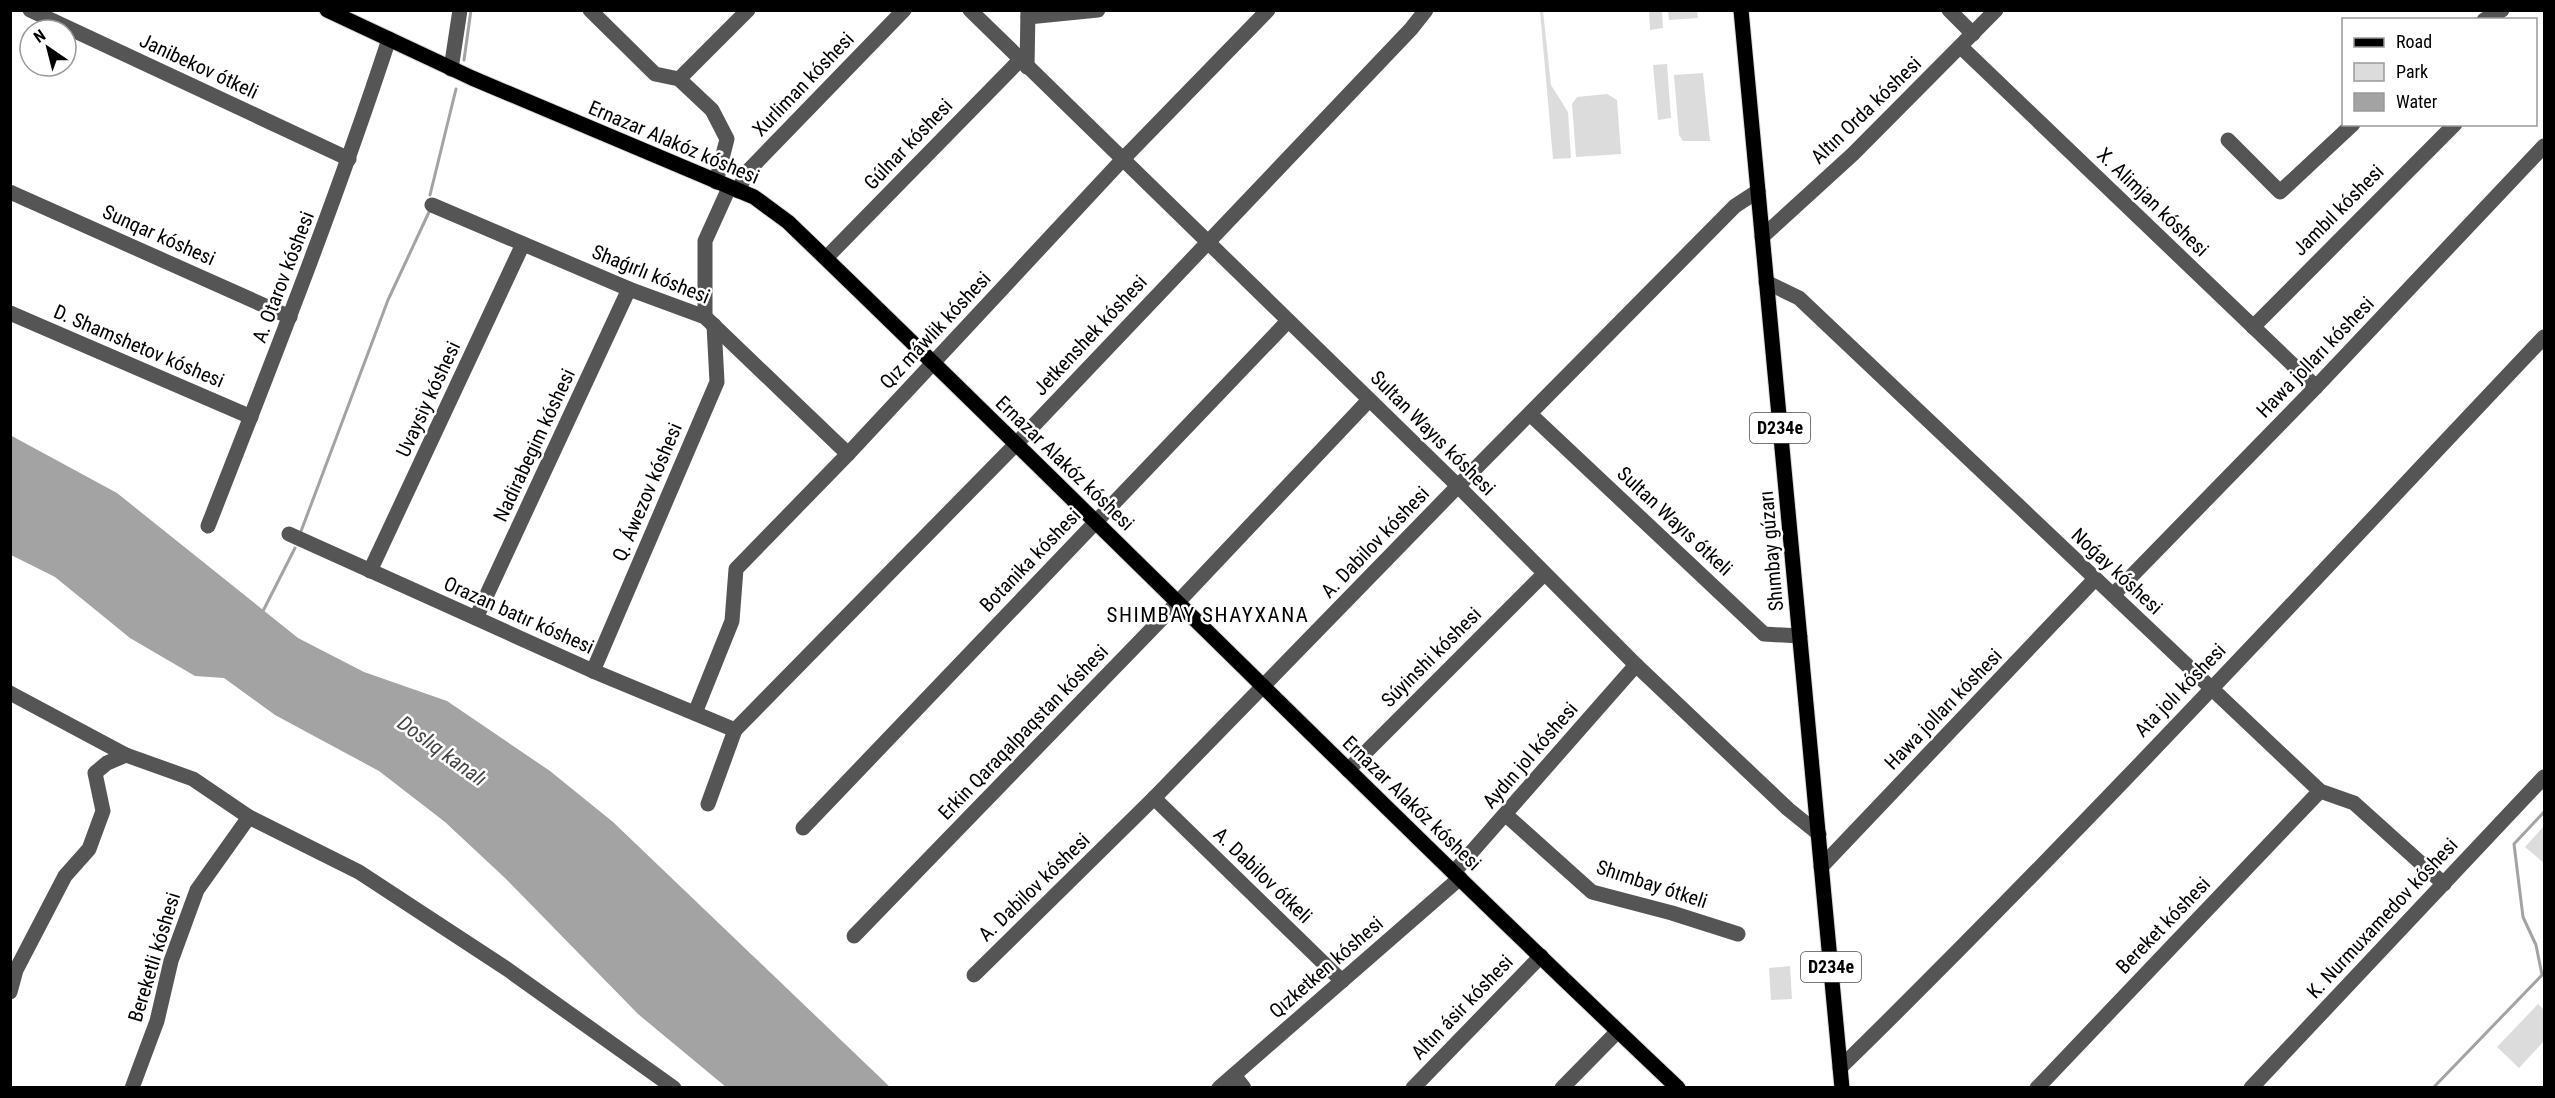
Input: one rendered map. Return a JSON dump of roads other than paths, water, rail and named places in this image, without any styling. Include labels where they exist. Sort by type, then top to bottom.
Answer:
[{"type":"main road","name":"Ernazar Alakóz kóshesi","points":[[327,10],[451,69],[754,197],[788,222],[1179,602],[1348,770],[1678,1088]]},
{"type":"main road","name":"Shımbay gúzarı","points":[[1741,10],[1842,1088]]},
{"type":"street","name":"Janibekov ótkeli","points":[[30,10],[350,159]]},
{"type":"street","points":[[451,69],[460,10]]},
{"type":"street","points":[[590,10],[655,74],[679,80],[712,110],[727,139],[728,187]]},
{"type":"street","points":[[679,80],[748,10]]},
{"type":"street","name":"Xurliman kóshesi","points":[[728,187],[747,172],[904,10]]},
{"type":"street","name":"Sultan Wayıs kóshesi","points":[[970,10],[1458,486],[1636,665],[1788,809],[1819,834]]},
{"type":"street","points":[[1024,63],[1028,14],[1098,10]]},
{"type":"street","name":"Qız máwlik kóshesi","points":[[695,713],[732,621],[736,569],[848,454],[1123,159],[1268,10]]},
{"type":"street","name":"Jetkenshek kóshesi","points":[[708,804],[735,730],[1016,444],[1411,29],[1426,10]]},
{"type":"street","points":[[1948,10],[1973,34]]},
{"type":"street","name":"Altın Orda kóshesi","points":[[1762,237],[1852,154],[1996,10]]},
{"type":"street","points":[[2488,18],[2502,10]]},
{"type":"street","name":"A. Otarov kóshesi","points":[[208,526],[350,159],[389,39]]},
{"type":"street","name":"X. Alimjan kóshesi","points":[[1960,47],[2316,387]]},
{"type":"street","name":"Gúlnar kóshesi","points":[[826,258],[1024,63]]},
{"type":"street","points":[[2228,140],[2280,192],[2351,126]]},
{"type":"street","name":"Jambıl kóshesi","points":[[2253,327],[2452,126]]},
{"type":"street","name":"Hawa jolları kóshesi","points":[[2113,595],[2316,387],[2544,146]]},
{"type":"street","name":"Q. Áwezov kóshesi","points":[[593,671],[717,382],[710,321],[705,241],[728,187]]},
{"type":"street","name":"A. Dabilov kóshesi","points":[[974,975],[1154,798],[1735,206],[1758,191]]},
{"type":"street","name":"Sunqar kóshesi","points":[[10,192],[290,317]]},
{"type":"street","name":"Shaǵırlı kóshesi","points":[[432,206],[710,321],[848,454]]},
{"type":"street","name":"Uvaysiy kóshesi","points":[[370,571],[524,244]]},
{"type":"street","name":"Noǵay kóshesi","points":[[1766,282],[1799,298],[2320,791],[2354,803],[2444,884]]},
{"type":"street","name":"Nadirabegim kóshesi","points":[[476,618],[629,289]]},
{"type":"street","name":"D. Shamshetov kóshesi","points":[[10,313],[251,417]]},
{"type":"street","name":"Botanika kóshesi","points":[[802,828],[1288,321]]},
{"type":"street","name":"Ata jolı kóshesi","points":[[1840,1068],[2211,688],[2544,337]]},
{"type":"street","name":"Erkin Qaraqalpaqstan kóshesi","points":[[854,936],[1179,602],[1369,400]]},
{"type":"street","name":"Sultan Wayıs ótkeli","points":[[1531,415],[1764,634],[1800,636]]},
{"type":"street","name":"Orazan batır kóshesi","points":[[289,534],[593,671],[735,730]]},
{"type":"street","name":"Súyinshi kóshesi","points":[[1348,770],[1544,574]]},
{"type":"street","name":"Hawa jolları kóshesi","points":[[1821,867],[2095,579]]},
{"type":"street","name":"Aydın jol kóshesi","points":[[1457,875],[1636,665]]},
{"type":"street","points":[[13,699],[126,755],[193,779],[249,817],[359,872],[419,909],[674,1088]]},
{"type":"street","points":[[10,993],[16,970],[65,876],[88,849],[92,840],[103,811],[95,773],[107,763],[126,755]]},
{"type":"street","name":"K. Nurmuxamedov kóshesi","points":[[2251,1088],[2544,777]]},
{"type":"street","name":"Bereket kóshesi","points":[[2037,1088],[2320,791]]},
{"type":"street","name":"A. Dabilov ótkeli","points":[[1154,798],[1342,981]]},
{"type":"street","name":"Shımbay ótkeli","points":[[1506,815],[1592,892],[1672,913],[1738,934]]},
{"type":"street","name":"Bereketli kóshesi","points":[[132,1088],[157,1022],[171,961],[197,890],[249,817]]},
{"type":"street","name":"Qızketken kóshesi","points":[[1219,1088],[1342,981],[1457,875]]},
{"type":"street","name":"Altın ásir kóshesi","points":[[1413,1088],[1541,956]]},
{"type":"street","points":[[1562,1088],[1618,1031]]},
{"type":"street","points":[[1233,1074],[1244,1088]]},
{"type":"water","name":"Doslıq kanalı","points":[[10,435],[117,493],[298,638],[364,672],[447,701],[550,771],[613,822],[890,1087],[726,1087],[638,1014],[505,878],[445,822],[379,771],[275,715],[224,678],[195,676],[130,638],[55,577],[11,555]]},
{"type":"waterway","points":[[464,60],[471,10]]},
{"type":"waterway","points":[[430,195],[456,89]]},
{"type":"waterway","points":[[300,534],[388,300],[429,212]]},
{"type":"waterway","points":[[263,611],[295,548]]},
{"type":"waterway","points":[[2433,1088],[2542,975],[2536,945],[2523,917],[2514,844],[2544,812]]},
{"type":"district","name":"SHIMBAY SHAYXANA","points":[[1208,615]]}]
